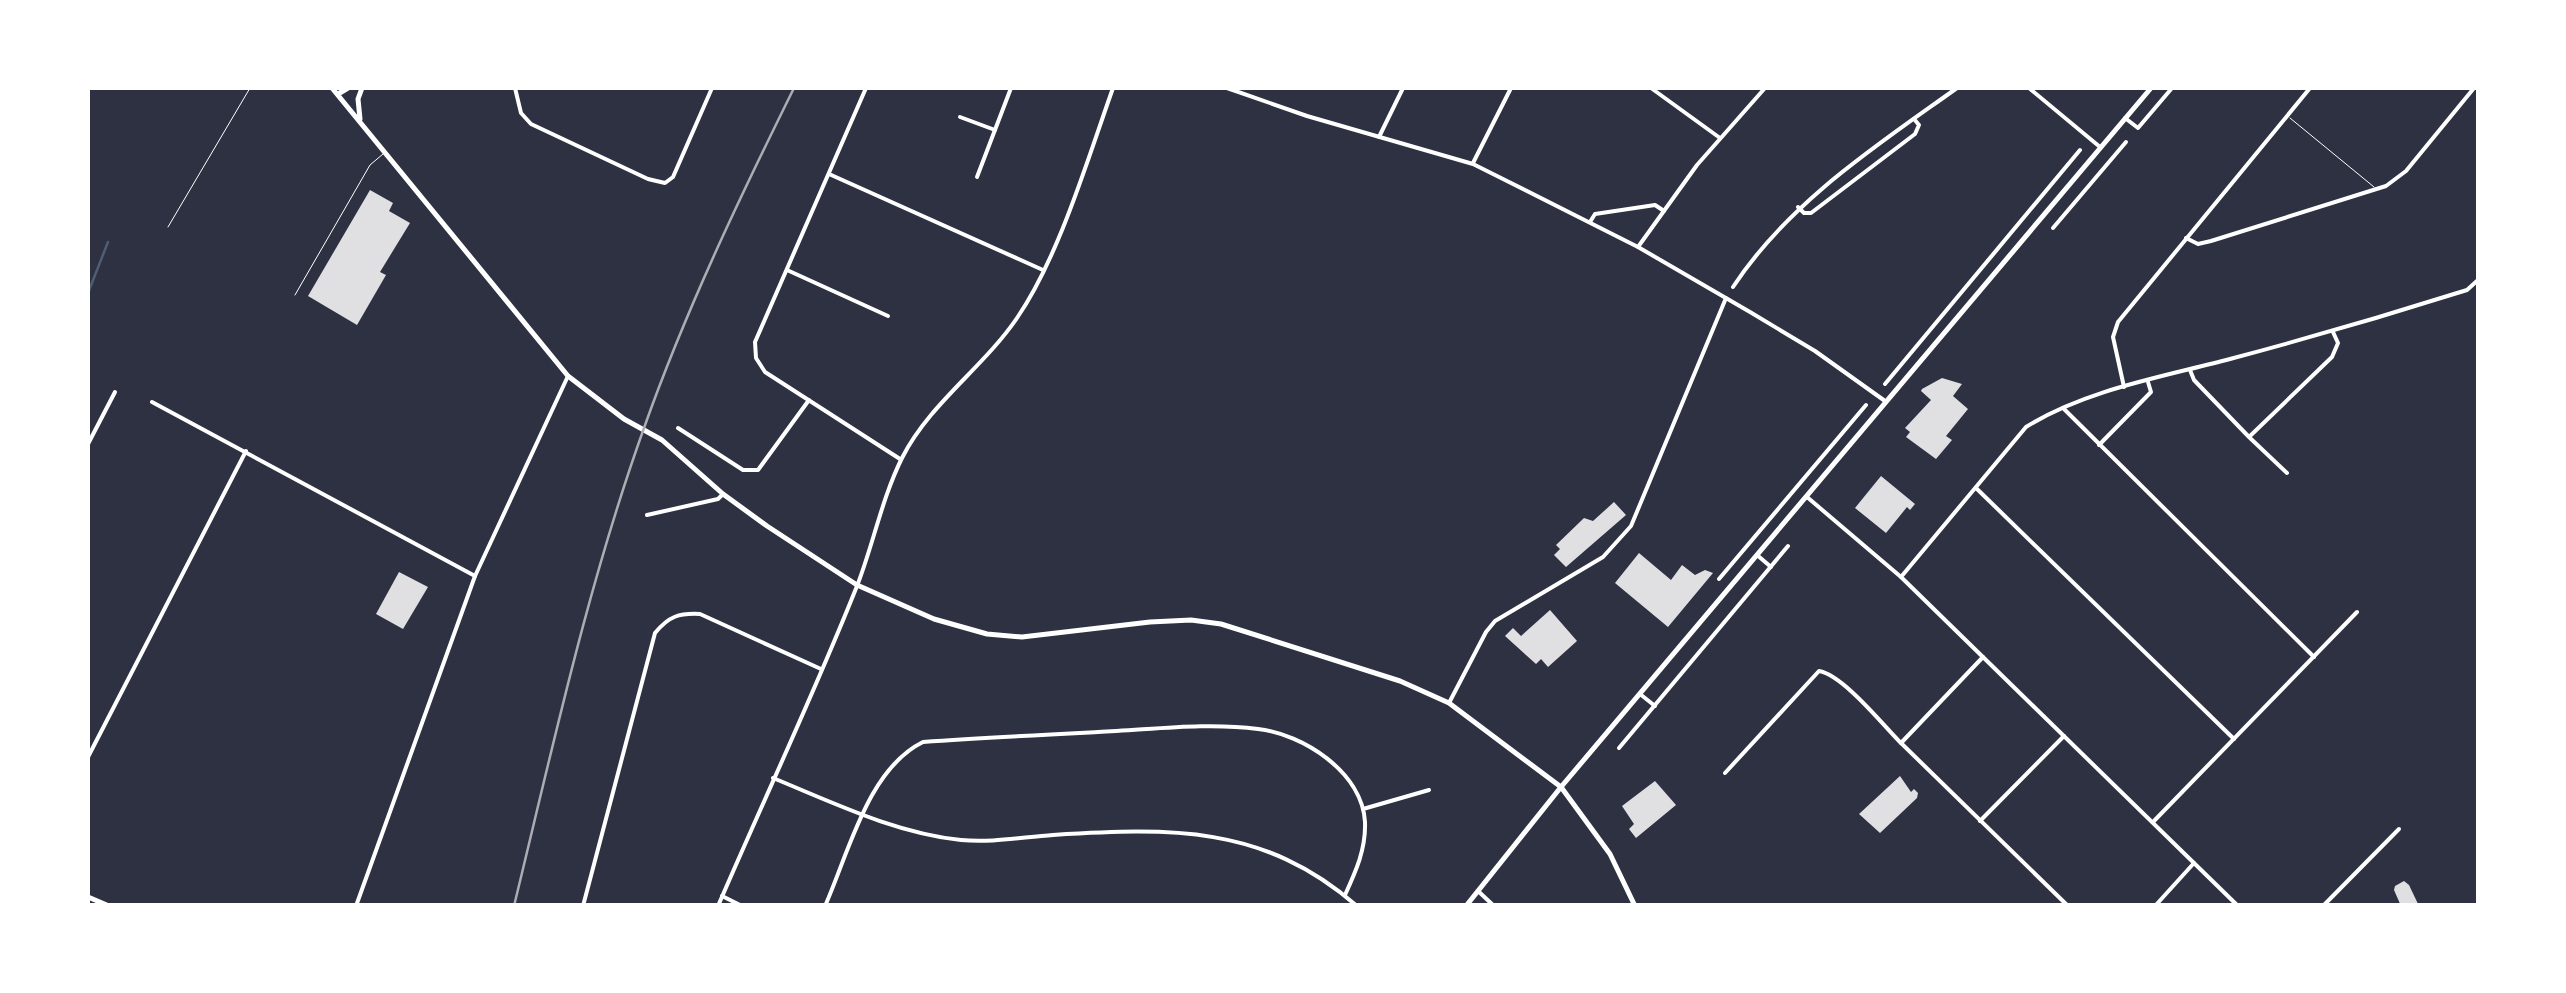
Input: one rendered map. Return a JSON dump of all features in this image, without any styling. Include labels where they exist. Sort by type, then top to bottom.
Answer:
[{"type":"street","points":[[332,88],[568,376],[624,419],[656,436],[723,494],[858,584],[922,615],[987,634],[1022,637],[1192,620],[1222,624],[1400,680],[1449,703],[1561,787],[1610,854],[1635,906]]},
{"type":"street","points":[[338,94],[348,88]]},
{"type":"street","points":[[360,121],[358,99],[362,88]]},
{"type":"street","points":[[515,88],[521,113],[531,124],[648,179],[665,183],[673,177],[712,88]]},
{"type":"street","points":[[866,88],[755,342],[756,358],[765,372],[902,460]]},
{"type":"street","points":[[978,176],[1011,88]]},
{"type":"street","points":[[718,906],[858,584],[902,460],[924,423],[989,354],[1018,316],[1043,270],[1113,88]]},
{"type":"street","points":[[1227,88],[1472,164],[1590,222],[1726,298],[1815,351],[1885,401]]},
{"type":"street","points":[[1254,96],[1258,88]]},
{"type":"street","points":[[1379,137],[1403,88]]},
{"type":"street","points":[[1472,164],[1511,88]]},
{"type":"street","points":[[1651,88],[1720,138]]},
{"type":"street","points":[[1638,248],[1720,138],[1765,88]]},
{"type":"street","points":[[1733,287],[1755,253],[1798,208],[1958,88]]},
{"type":"street","points":[[2029,88],[2100,147]]},
{"type":"street","points":[[1466,906],[1561,787],[2151,88]]},
{"type":"street","points":[[2125,118],[2138,128],[2172,88]]},
{"type":"street","points":[[2124,387],[2114,328],[2310,88]]},
{"type":"street","points":[[2186,238],[2198,244],[2211,241],[2397,180],[2474,88]]},
{"type":"street","points":[[960,117],[995,130]]},
{"type":"street","points":[[1798,208],[1804,214],[1811,213],[1915,134],[1919,124],[1914,119]]},
{"type":"street","points":[[2053,228],[2126,142]]},
{"type":"street","points":[[1885,384],[2080,150]]},
{"type":"street","points":[[2067,165],[2078,174]]},
{"type":"street","points":[[828,174],[1043,270]]},
{"type":"street","points":[[2062,192],[2074,202]]},
{"type":"street","points":[[1590,222],[1595,214],[1655,205],[1664,211]]},
{"type":"street","points":[[1990,258],[2000,266]]},
{"type":"street","points":[[787,270],[888,316]]},
{"type":"street","points":[[1901,577],[2026,428],[2051,412],[2124,387],[2333,332],[2466,290],[2478,280]]},
{"type":"street","points":[[1449,703],[1495,622],[1604,557],[1631,526],[1726,298]]},
{"type":"street","points":[[2249,438],[2332,357],[2338,343],[2333,332]]},
{"type":"street","points":[[1904,360],[1913,368]]},
{"type":"street","points":[[2190,370],[2194,380],[2287,473]]},
{"type":"street","points":[[356,906],[475,576],[568,376]]},
{"type":"street","points":[[2099,444],[2150,392],[2148,382]]},
{"type":"street","points":[[88,444],[116,392]]},
{"type":"street","points":[[678,428],[743,470],[758,470],[808,400]]},
{"type":"street","points":[[152,402],[475,576]]},
{"type":"street","points":[[1719,579],[1866,406]]},
{"type":"street","points":[[2063,408],[2314,657]]},
{"type":"street","points":[[1827,450],[1838,459]]},
{"type":"street","points":[[88,757],[246,451]]},
{"type":"street","points":[[1976,488],[2234,739]]},
{"type":"street","points":[[647,515],[718,499],[723,494]]},
{"type":"street","points":[[1807,497],[1901,577],[2238,906]]},
{"type":"street","points":[[1769,520],[1780,529]]},
{"type":"street","points":[[1619,748],[1788,546]]},
{"type":"street","points":[[1757,555],[1771,567]]},
{"type":"street","points":[[1735,560],[1745,568]]},
{"type":"street","points":[[2153,822],[2357,612]]},
{"type":"street","points":[[583,906],[655,633],[665,621],[684,614],[700,614],[821,668]]},
{"type":"street","points":[[1901,744],[1983,657]]},
{"type":"street","points":[[1724,774],[1819,671],[1826,671],[2068,906]]},
{"type":"street","points":[[1640,694],[1654,706]]},
{"type":"street","points":[[825,906],[887,768],[923,742],[1212,728],[1259,729],[1300,742],[1330,761],[1347,779],[1364,809],[1365,826],[1359,864],[1345,895]]},
{"type":"street","points":[[1980,820],[2064,736]]},
{"type":"street","points":[[772,778],[913,832],[966,840],[1144,830],[1240,842],[1297,864],[1357,906]]},
{"type":"street","points":[[1364,809],[1429,790]]},
{"type":"street","points":[[2323,906],[2399,829]]},
{"type":"street","points":[[2155,906],[2194,863]]},
{"type":"street","points":[[1478,891],[1493,905]]},
{"type":"street","points":[[722,896],[742,906]]},
{"type":"street","points":[[88,898],[109,906]]},
{"type":"lane","points":[[168,227],[250,88]]},
{"type":"lane","points":[[2286,116],[2376,190]]},
{"type":"lane","points":[[295,295],[370,165],[386,152]]},
{"type":"building","points":[[370,190],[393,203],[389,211],[410,223],[380,272],[386,275],[357,325],[308,296]]},
{"type":"building","points":[[1942,378],[1962,384],[1953,396],[1968,409],[1946,436],[1952,440],[1936,459],[1906,437],[1910,432],[1905,428],[1931,400],[1922,389]]},
{"type":"building","points":[[1881,476],[1915,504],[1910,510],[1907,507],[1886,533],[1855,508]]},
{"type":"building","points":[[1614,502],[1626,515],[1566,567],[1554,555],[1560,549],[1556,545],[1584,518],[1593,521]]},
{"type":"building","points":[[1639,553],[1671,580],[1682,565],[1695,575],[1705,570],[1713,573],[1668,627],[1615,583]]},
{"type":"building","points":[[399,572],[428,587],[403,629],[376,614]]},
{"type":"building","points":[[1550,610],[1577,641],[1548,667],[1541,659],[1536,664],[1505,636],[1513,628],[1521,636]]},
{"type":"building","points":[[1900,776],[1911,792],[1914,789],[1918,793],[1917,798],[1880,833],[1859,814]]},
{"type":"building","points":[[1655,781],[1676,805],[1636,838],[1629,829],[1634,824],[1622,806]]},
{"type":"building","points":[[2404,881],[2419,906],[2401,906],[2394,890]]},
{"type":"waterway","points":[[88,293],[108,242]]},
{"type":"railway","points":[[514,906],[589,606],[644,428],[714,256],[794,88]]}]
